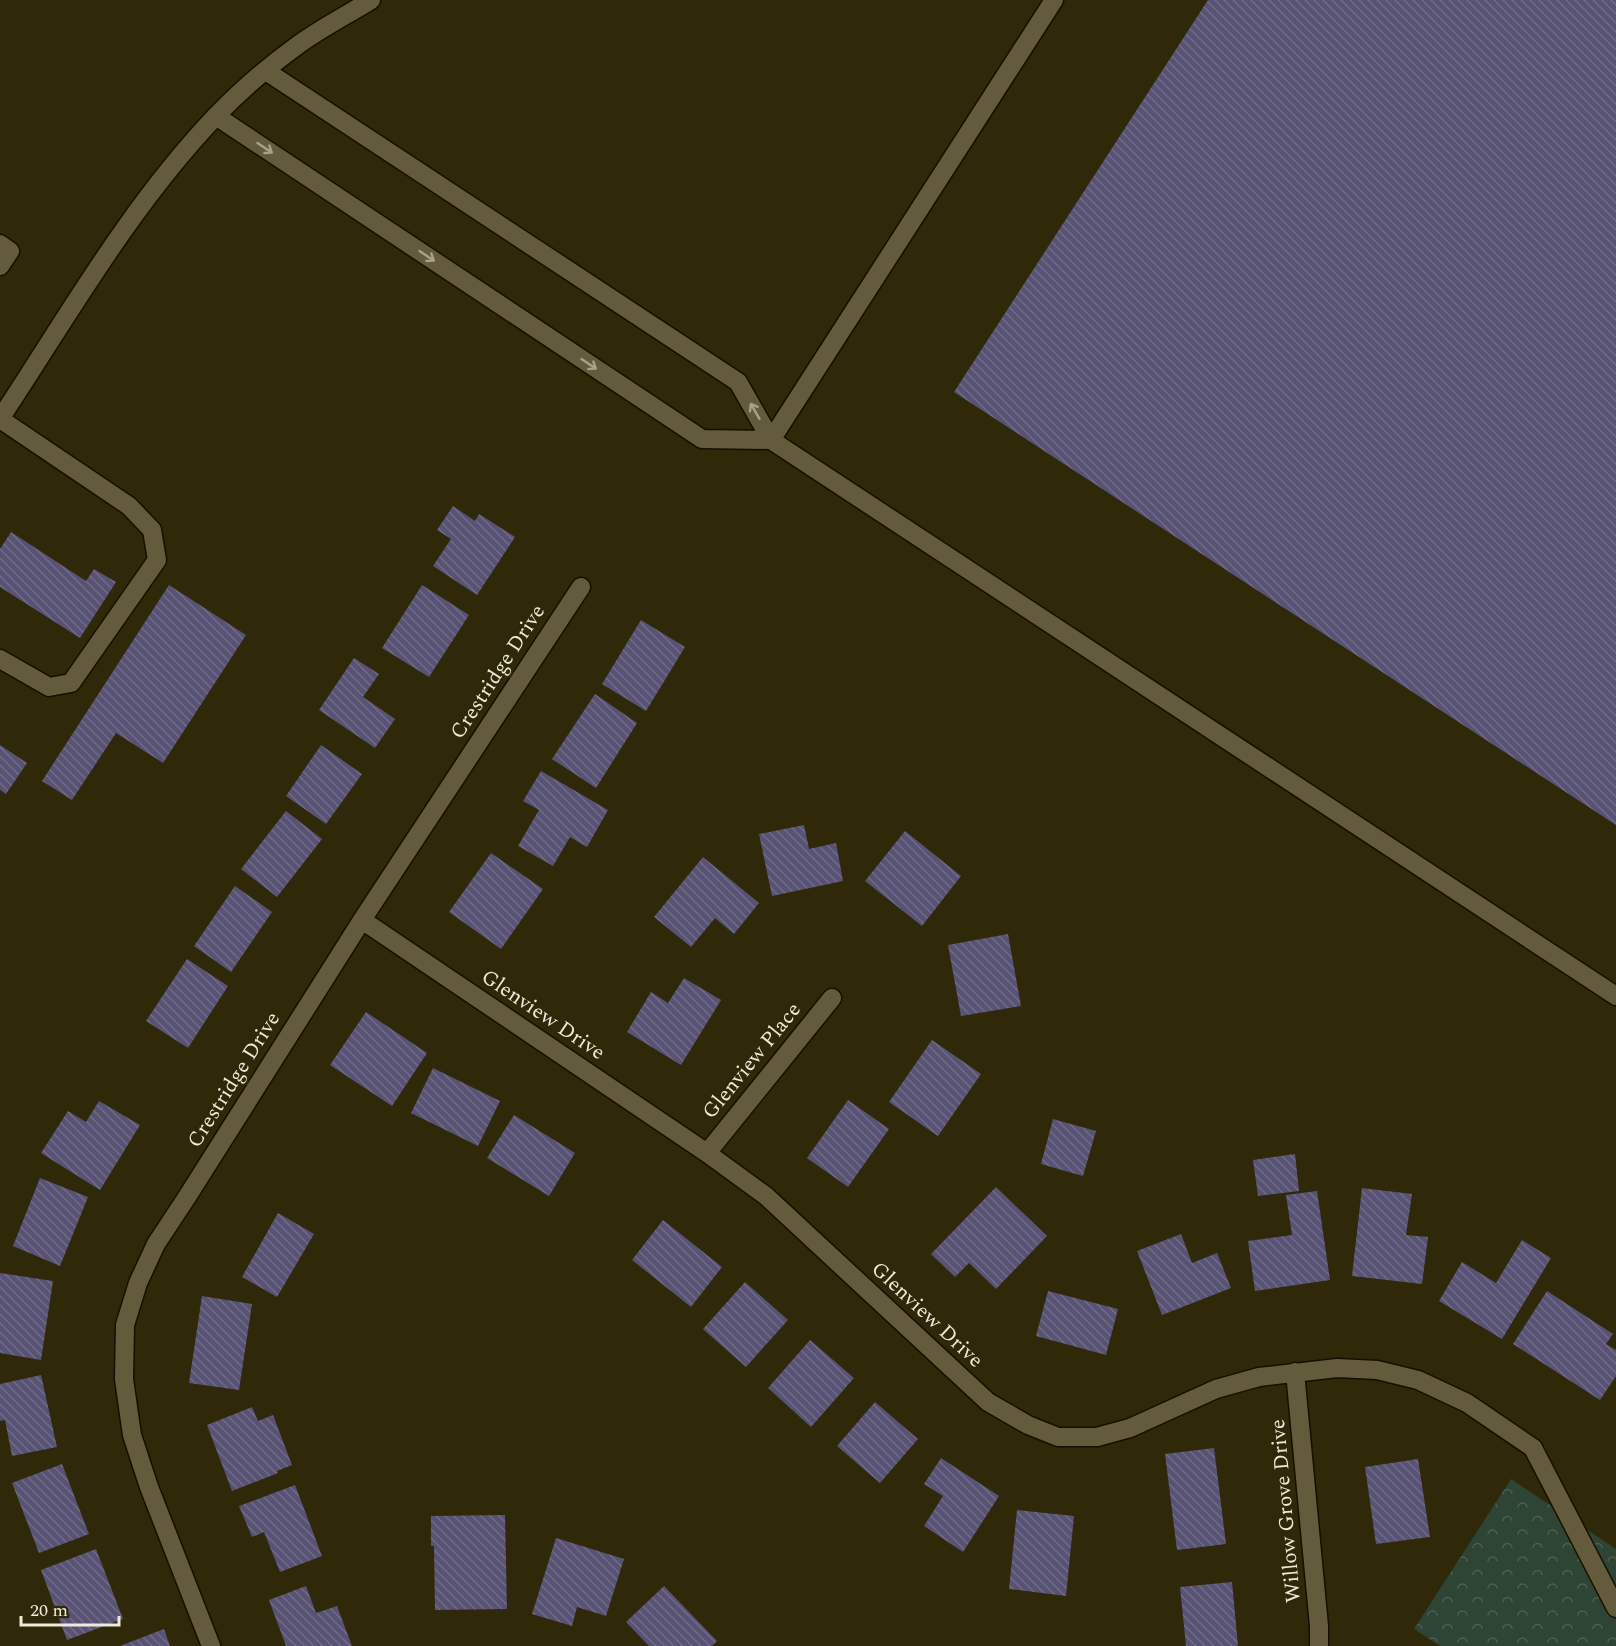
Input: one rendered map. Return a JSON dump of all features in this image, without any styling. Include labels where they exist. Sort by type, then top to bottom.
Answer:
[{"type":"street","points":[[0,658],[49,687],[71,683],[156,560],[152,530],[129,506],[0,419],[132,218],[164,175],[216,116],[298,45],[371,0]]},
{"type":"street","points":[[771,440],[1054,0]]},
{"type":"street","points":[[266,71],[738,382],[771,440],[1616,996]]},
{"type":"street","points":[[216,116],[702,439],[771,440]]},
{"type":"street","points":[[0,244],[10,251],[0,266]]},
{"type":"street","name":"Crestridge Drive","points":[[211,1646],[149,1487],[132,1435],[124,1379],[125,1325],[138,1283],[156,1244],[362,920],[581,587]]},
{"type":"street","name":"Glenview Drive","points":[[362,920],[766,1196],[988,1402],[1028,1425],[1058,1437],[1097,1437],[1130,1428],[1216,1389],[1259,1377],[1295,1372],[1337,1368],[1377,1370],[1418,1380],[1467,1403],[1533,1448],[1616,1608]]},
{"type":"street","name":"Glenview Place","points":[[706,1153],[832,998]]},
{"type":"street","name":"Willow Grove Drive","points":[[1295,1372],[1319,1646]]},
{"type":"green space","points":[[1511,1479],[1616,1549],[1616,1646],[1440,1646],[1414,1629]]},
{"type":"building","points":[[1208,0],[1616,0],[1616,825],[954,392]]},
{"type":"building","points":[[453,506],[475,521],[479,514],[515,537],[477,595],[433,566],[451,539],[437,530]]},
{"type":"building","points":[[11,532],[86,581],[94,569],[116,582],[80,638],[0,587],[0,549]]},
{"type":"building","points":[[169,585],[246,635],[163,763],[116,733],[72,800],[42,781]]},
{"type":"building","points":[[422,585],[469,615],[429,677],[382,648]]},
{"type":"building","points":[[641,620],[685,647],[646,711],[602,684]]},
{"type":"building","points":[[354,658],[379,674],[363,697],[395,719],[375,748],[319,710]]},
{"type":"building","points":[[595,694],[637,723],[596,788],[552,759]]},
{"type":"building","points":[[0,745],[27,763],[6,794],[0,790]]},
{"type":"building","points":[[321,745],[362,774],[326,824],[286,796]]},
{"type":"building","points":[[541,771],[608,810],[587,847],[570,837],[553,866],[518,846],[539,810],[523,801]]},
{"type":"building","points":[[286,811],[322,839],[277,897],[241,869]]},
{"type":"building","points":[[804,825],[809,849],[836,843],[843,881],[772,896],[759,834]]},
{"type":"building","points":[[905,831],[961,876],[922,926],[865,881]]},
{"type":"building","points":[[491,853],[543,889],[501,949],[449,912]]},
{"type":"building","points":[[703,857],[759,903],[734,934],[715,918],[691,947],[654,917]]},
{"type":"building","points":[[235,886],[272,912],[231,972],[194,946]]},
{"type":"building","points":[[1008,934],[1021,1006],[961,1016],[948,945]]},
{"type":"building","points":[[187,959],[228,986],[188,1048],[146,1021]]},
{"type":"building","points":[[684,978],[721,1000],[681,1065],[627,1032],[651,992],[668,1003]]},
{"type":"building","points":[[366,1012],[427,1053],[392,1106],[330,1065]]},
{"type":"building","points":[[932,1040],[981,1074],[938,1136],[889,1102]]},
{"type":"building","points":[[433,1068],[500,1101],[478,1146],[411,1113]]},
{"type":"building","points":[[848,1100],[889,1129],[848,1187],[807,1158]]},
{"type":"building","points":[[99,1101],[140,1125],[100,1190],[41,1153],[68,1111],[86,1122]]},
{"type":"building","points":[[514,1115],[575,1153],[549,1196],[487,1158]]},
{"type":"building","points":[[1053,1119],[1096,1131],[1083,1176],[1041,1164]]},
{"type":"building","points":[[1295,1154],[1299,1191],[1258,1196],[1253,1160]]},
{"type":"building","points":[[40,1178],[88,1197],[60,1266],[13,1246]]},
{"type":"building","points":[[996,1187],[1047,1236],[996,1289],[969,1263],[955,1277],[931,1254]]},
{"type":"building","points":[[1362,1188],[1412,1194],[1406,1235],[1428,1237],[1422,1284],[1352,1276]]},
{"type":"building","points":[[1317,1191],[1330,1280],[1255,1291],[1248,1241],[1292,1235],[1286,1195]]},
{"type":"building","points":[[278,1213],[314,1234],[277,1297],[242,1277]]},
{"type":"building","points":[[663,1220],[722,1267],[691,1307],[632,1260]]},
{"type":"building","points":[[1181,1234],[1192,1263],[1217,1253],[1231,1288],[1162,1315],[1137,1251]]},
{"type":"building","points":[[1522,1240],[1551,1258],[1502,1339],[1439,1301],[1462,1262],[1496,1283]]},
{"type":"building","points":[[0,1273],[53,1281],[41,1360],[0,1353]]},
{"type":"building","points":[[745,1282],[788,1320],[746,1367],[703,1329]]},
{"type":"building","points":[[1048,1291],[1118,1309],[1106,1355],[1036,1336]]},
{"type":"building","points":[[1547,1291],[1613,1334],[1606,1344],[1616,1350],[1616,1376],[1600,1400],[1513,1344]]},
{"type":"building","points":[[202,1296],[252,1304],[239,1390],[189,1383]]},
{"type":"building","points":[[810,1340],[854,1378],[811,1427],[768,1388]]},
{"type":"building","points":[[41,1375],[57,1447],[12,1456],[5,1420],[0,1421],[0,1384]]},
{"type":"building","points":[[875,1402],[918,1439],[880,1483],[837,1446]]},
{"type":"building","points":[[252,1407],[258,1421],[273,1415],[292,1465],[232,1491],[207,1425]]},
{"type":"building","points":[[1214,1448],[1226,1544],[1177,1550],[1165,1454]]},
{"type":"building","points":[[941,1458],[999,1496],[963,1552],[924,1526],[943,1496],[924,1484]]},
{"type":"building","points":[[1418,1459],[1430,1537],[1376,1544],[1365,1467]]},
{"type":"building","points":[[62,1464],[89,1534],[39,1553],[12,1483]]},
{"type":"building","points":[[295,1485],[322,1556],[280,1572],[264,1532],[252,1537],[239,1506]]},
{"type":"building","points":[[1017,1510],[1074,1516],[1066,1596],[1009,1589]]},
{"type":"building","points":[[505,1515],[507,1609],[435,1610],[431,1516]]},
{"type":"building","points":[[556,1538],[624,1559],[606,1616],[577,1607],[572,1626],[532,1614]]},
{"type":"building","points":[[96,1549],[123,1619],[67,1640],[41,1570]]},
{"type":"building","points":[[1232,1582],[1238,1646],[1186,1646],[1180,1587]]},
{"type":"building","points":[[306,1586],[316,1613],[337,1606],[352,1646],[286,1646],[269,1600]]},
{"type":"building","points":[[664,1586],[717,1641],[712,1646],[649,1646],[626,1622]]},
{"type":"building","points":[[164,1629],[170,1646],[120,1646]]}]
